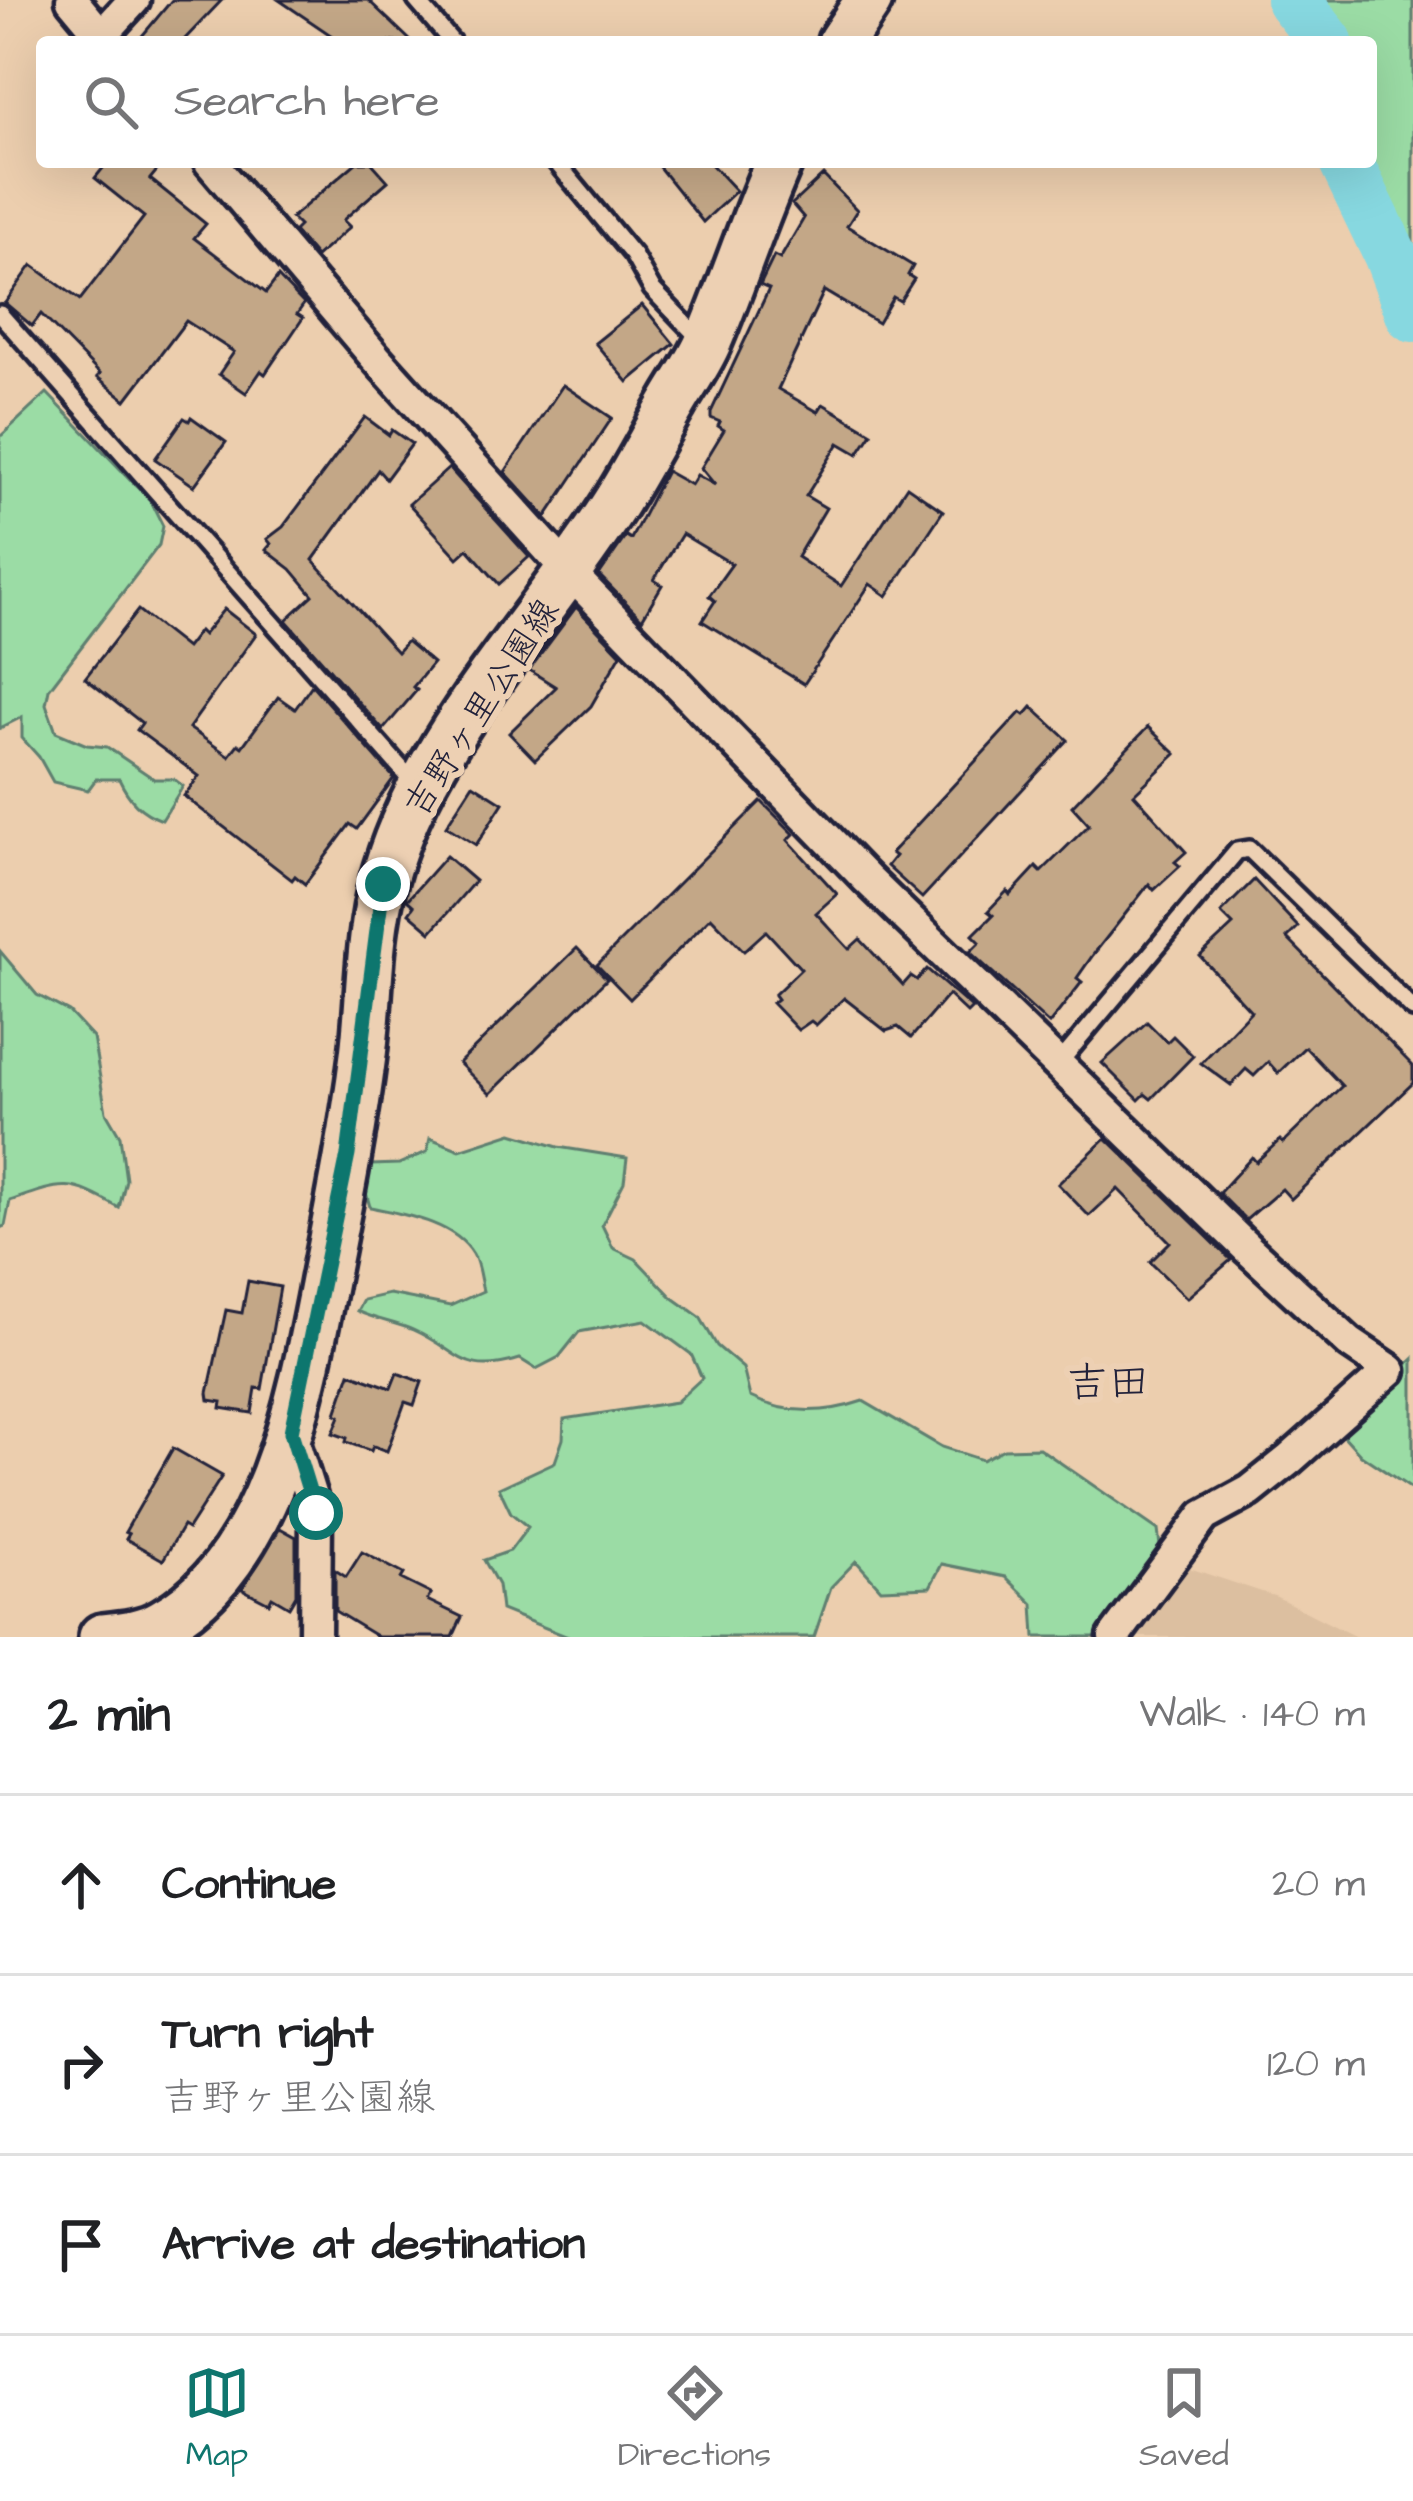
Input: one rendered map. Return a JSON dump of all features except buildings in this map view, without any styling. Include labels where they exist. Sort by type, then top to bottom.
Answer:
[{"type":"main road","points":[[845,36],[869,0]]},
{"type":"main road","name":"吉野ヶ里公園線","points":[[102,1637],[161,1624],[195,1600],[229,1559],[263,1504],[291,1432],[348,1155],[383,884],[420,790],[488,682],[613,506],[707,344],[777,168]]},
{"type":"street","points":[[72,0],[102,36]]},
{"type":"street","points":[[107,36],[134,0]]},
{"type":"street","points":[[215,168],[376,358],[568,571],[867,879],[1248,1249],[1350,1343],[1390,1370],[1290,1460],[1250,1491],[1204,1516],[1114,1637]]},
{"type":"street","points":[[291,1432],[316,1513],[315,1637]]},
{"type":"lane","points":[[416,0],[447,36]]},
{"type":"lane","points":[[561,168],[633,255],[652,289],[688,331],[707,344]]},
{"type":"lane","points":[[0,314],[420,790]]},
{"type":"lane","points":[[1060,1062],[1238,851],[1249,849],[1413,1010]]},
{"type":"shaded area","points":[[1177,1564],[1277,1597],[1356,1637],[1123,1637]]},
{"type":"green space","points":[[1304,0],[1413,0],[1413,332],[1412,311],[1344,183],[1341,168],[1377,168],[1377,36],[1329,36]]},
{"type":"green space","points":[[47,393],[150,500],[163,526],[159,545],[49,689],[46,704],[56,732],[87,745],[107,747],[154,779],[174,779],[183,786],[162,820],[136,804],[119,779],[96,779],[88,790],[53,782],[22,738],[22,717],[0,728],[0,437]]},
{"type":"green space","points":[[0,951],[37,995],[69,1012],[93,1038],[106,1112],[120,1136],[126,1180],[119,1208],[77,1188],[55,1187],[10,1201],[5,1226],[0,1228]]},
{"type":"green space","points":[[512,1133],[558,1147],[627,1158],[624,1182],[602,1225],[613,1248],[636,1259],[672,1297],[700,1317],[717,1346],[743,1368],[750,1397],[806,1411],[863,1401],[942,1447],[982,1460],[1004,1449],[1039,1448],[1158,1530],[1161,1554],[1103,1637],[1035,1637],[1033,1604],[1006,1577],[942,1564],[930,1587],[881,1589],[856,1561],[831,1587],[814,1637],[568,1637],[501,1610],[498,1585],[484,1560],[510,1551],[528,1527],[511,1513],[499,1488],[555,1462],[564,1419],[676,1402],[702,1378],[691,1354],[645,1320],[579,1332],[559,1357],[536,1369],[520,1359],[473,1364],[413,1330],[357,1311],[363,1300],[389,1294],[450,1306],[483,1291],[473,1254],[453,1234],[426,1221],[370,1207],[365,1189],[371,1165],[399,1164],[427,1152],[430,1138],[460,1150]]},
{"type":"green space","points":[[1413,1358],[1413,1490],[1361,1455],[1342,1434],[1357,1411]]},
{"type":"waterway","points":[[1293,0],[1321,36]]},
{"type":"waterway","points":[[1349,168],[1413,315]]},
{"type":"district","name":"吉田","points":[[1108,1381]]},
{"type":"route","points":[[316,1513],[291,1432],[348,1155],[383,884]]}]
